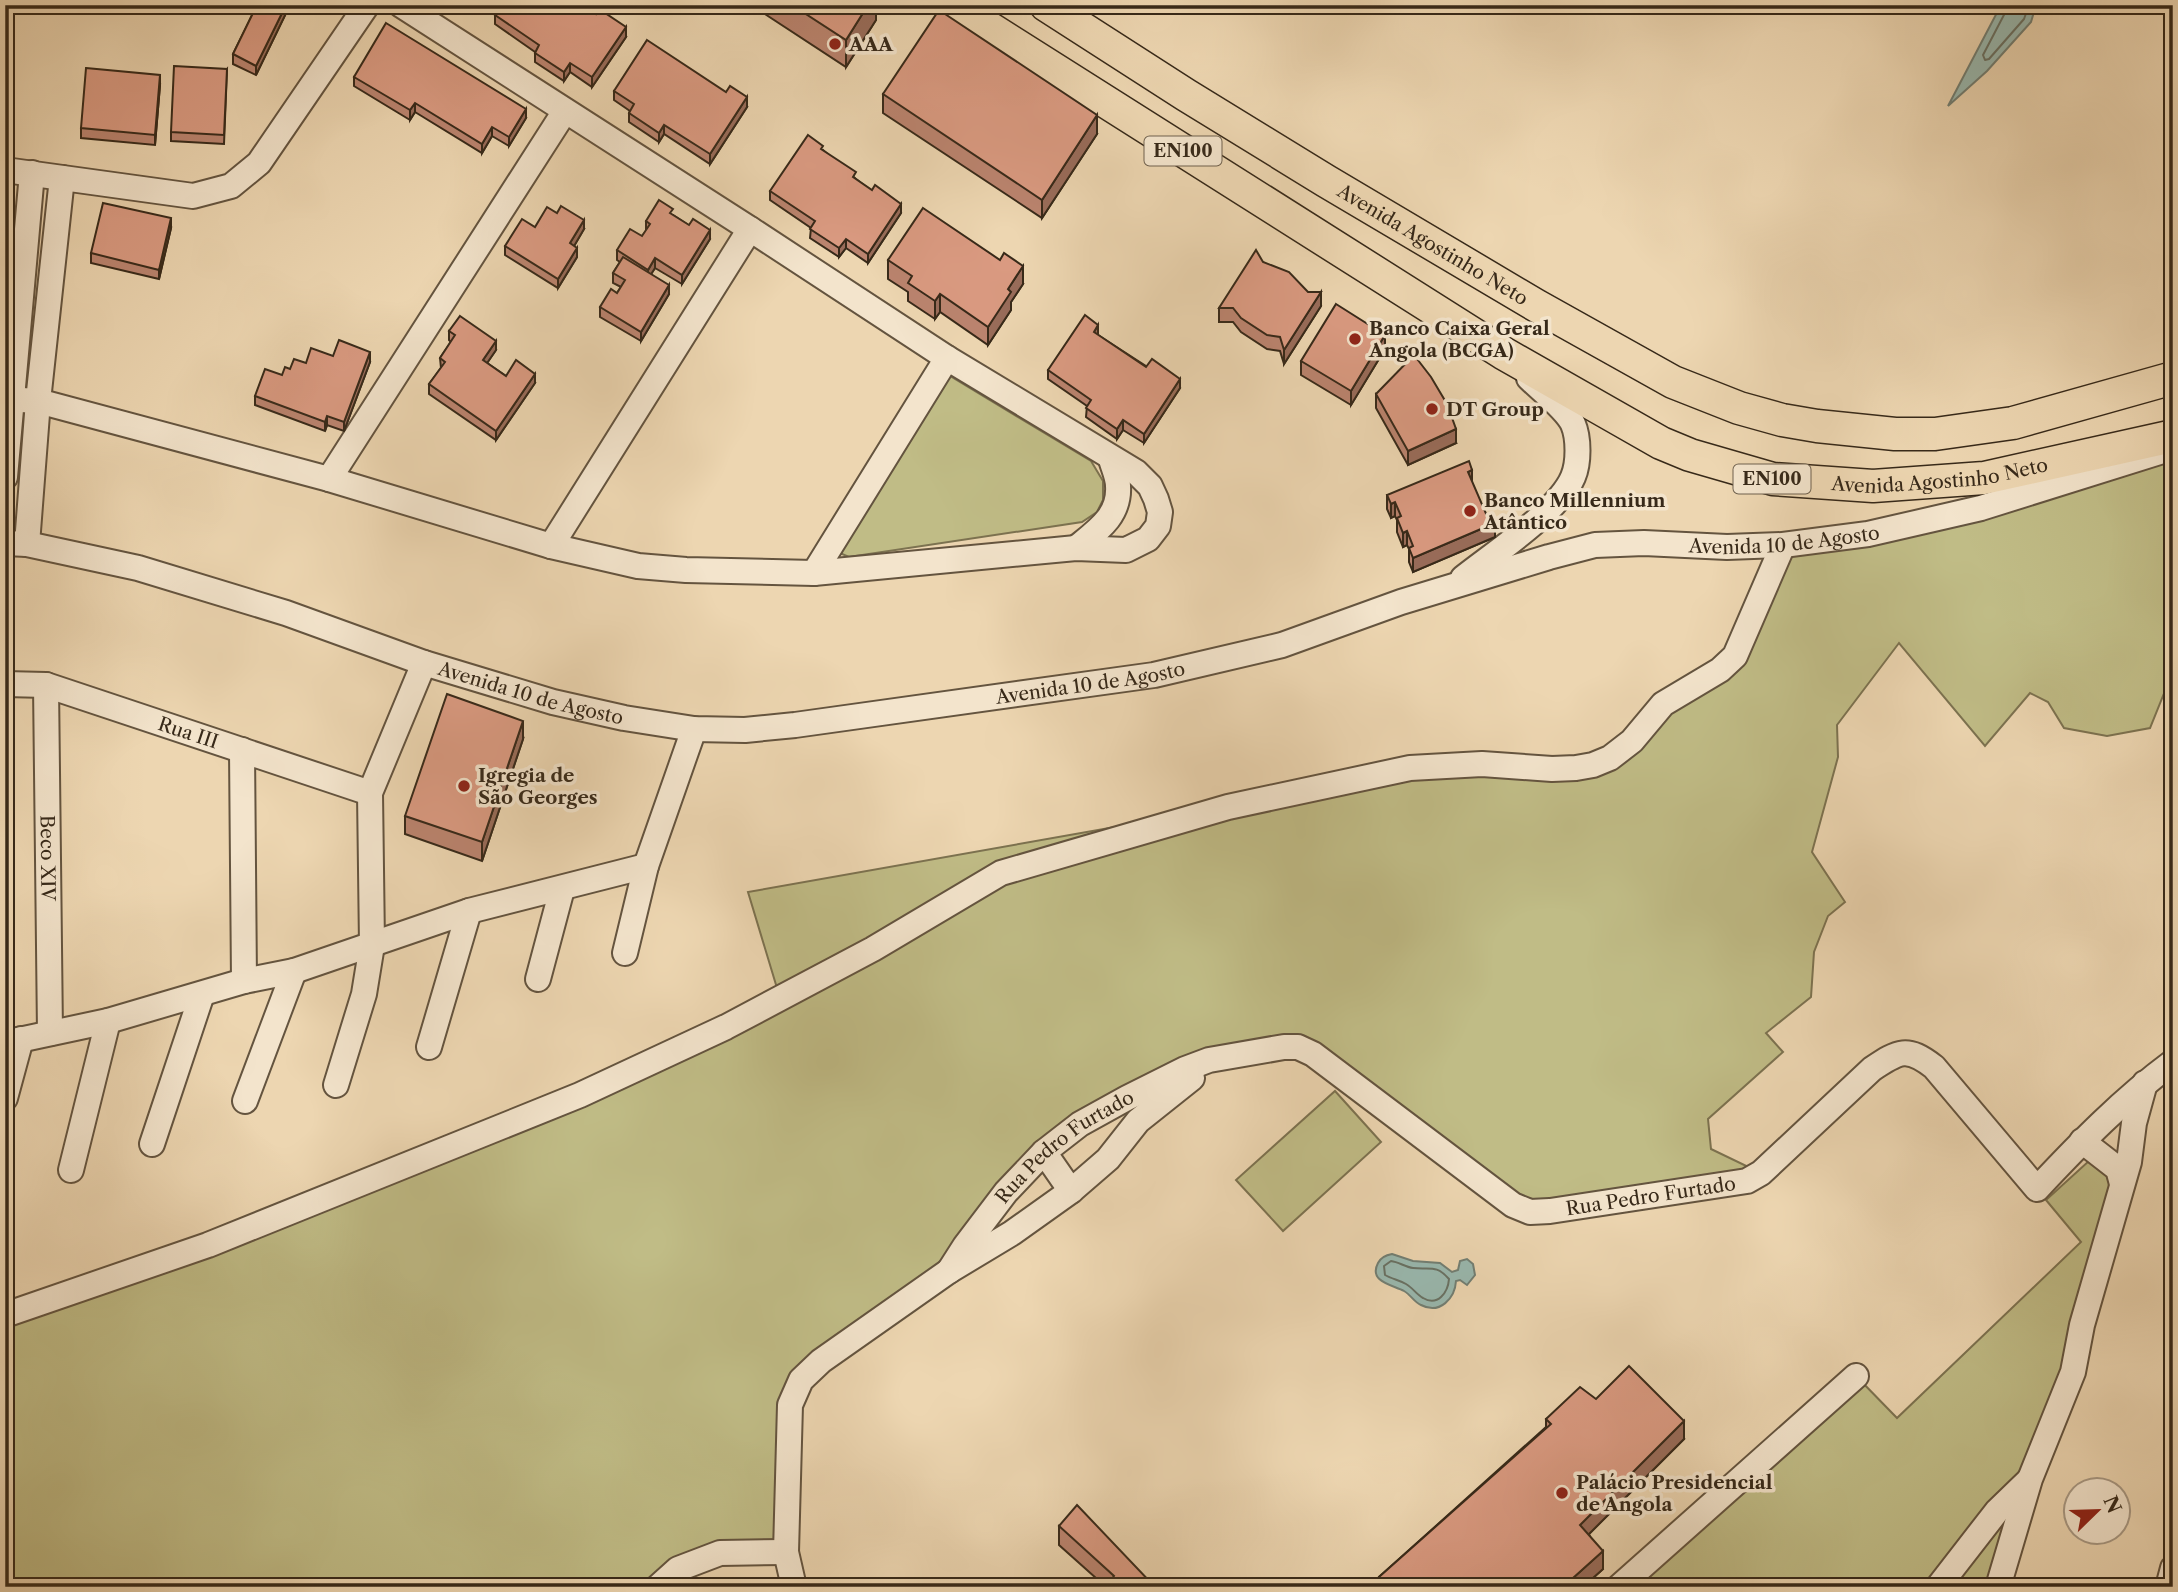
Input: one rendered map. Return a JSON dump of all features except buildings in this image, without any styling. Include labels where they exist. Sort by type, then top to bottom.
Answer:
[{"type":"main road","name":"Avenida Agostinho Neto","points":[[953,5],[1503,353],[1661,443],[1690,455],[1773,480],[1873,486],[1984,478],[2173,436]]},
{"type":"main road","name":"Avenida Agostinho Neto","points":[[1046,5],[1326,181],[1537,306],[1673,382],[1739,408],[1817,426],[1895,434],[1935,434],[2013,423],[2173,378]]},
{"type":"street","points":[[5,170],[192,196],[231,186],[259,163],[368,5]]},
{"type":"street","points":[[9,399],[38,401],[328,478],[551,546],[638,566],[814,573],[1076,548],[1126,550],[1147,538],[1158,526],[1160,512],[1150,486],[1136,472],[947,358],[401,5]]},
{"type":"street","points":[[328,478],[565,111]]},
{"type":"street","points":[[5,477],[9,399],[32,173]]},
{"type":"street","points":[[16,543],[38,401],[62,178]]},
{"type":"street","points":[[551,546],[750,229]]},
{"type":"street","points":[[1453,586],[1550,509],[1574,477],[1578,448],[1573,424],[1552,399],[1503,353]]},
{"type":"street","points":[[814,573],[947,358]]},
{"type":"street","name":"Avenida 10 de Agosto","points":[[16,543],[138,568],[286,613],[424,663],[553,702],[624,718],[694,729],[746,730],[1154,676],[1282,645],[1401,602],[1594,545],[1783,545],[1868,534],[1925,522],[2036,492],[2173,447]]},
{"type":"street","points":[[1076,548],[1102,527],[1113,514],[1118,485],[1111,458]]},
{"type":"street","points":[[5,1315],[208,1245],[580,1095],[737,1021],[873,949],[1001,873],[1228,807],[1409,768],[1482,764],[1577,768],[1610,758],[1632,741],[1662,704],[1720,670],[1735,656],[1783,545]]},
{"type":"street","points":[[336,1085],[364,994],[372,945],[370,793],[424,663]]},
{"type":"street","name":"Rua III","points":[[5,684],[46,685],[370,793]]},
{"type":"street","name":"Beco XIV","points":[[46,685],[50,1032]]},
{"type":"street","points":[[625,953],[646,866],[694,729]]},
{"type":"street","points":[[242,750],[244,982]]},
{"type":"street","points":[[5,1098],[13,1041],[108,1021],[244,982],[294,971],[469,911],[646,866]]},
{"type":"street","points":[[538,979],[562,889]]},
{"type":"street","points":[[429,1047],[469,911]]},
{"type":"street","points":[[245,1101],[294,971]]},
{"type":"street","points":[[152,1144],[202,994]]},
{"type":"street","points":[[71,1170],[108,1021]]},
{"type":"street","name":"Rua Pedro Furtado","points":[[949,1271],[987,1216],[1045,1152],[1091,1118],[1185,1069],[1209,1060],[1284,1047],[1298,1048],[1313,1054],[1513,1205],[1530,1212],[1747,1181],[1761,1173],[1872,1069],[1903,1053],[1919,1055],[1934,1067],[2037,1189],[2082,1141]]},
{"type":"street","name":"Rua Pedro Furtado","points":[[794,1587],[786,1552],[790,1405],[801,1380],[821,1361],[949,1271],[1012,1233],[1072,1191],[1108,1159],[1138,1121],[1185,1084],[1209,1060]]},
{"type":"street","points":[[2122,1184],[2118,1169],[2082,1141],[2145,1083],[2173,1062]]},
{"type":"street","points":[[1998,1587],[2030,1479],[2073,1372],[2082,1325],[2129,1162],[2134,1123],[2145,1083]]},
{"type":"street","points":[[1091,1118],[1121,1142]]},
{"type":"street","points":[[1045,1152],[1072,1191]]},
{"type":"street","points":[[1619,1587],[1856,1376]]},
{"type":"street","points":[[1938,1587],[1997,1511],[2030,1479]]},
{"type":"street","points":[[658,1587],[678,1569],[720,1553],[786,1552]]},
{"type":"street","points":[[2168,1587],[2173,1567]]},
{"type":"shaded area","points":[[950,376],[1091,461],[1103,481],[1103,500],[1097,512],[1082,522],[849,557],[842,554],[840,544]]},
{"type":"shaded area","points":[[2173,447],[2173,671],[2150,728],[2107,736],[2064,728],[2048,702],[2030,693],[1985,746],[1899,643],[1837,725],[1838,757],[1812,852],[1845,902],[1828,916],[1814,952],[1811,997],[1766,1033],[1783,1052],[1708,1119],[1711,1149],[1761,1173],[1530,1212],[1313,1054],[1264,1050],[1080,1124],[972,1236],[801,1380],[786,1552],[720,1553],[658,1587],[5,1587],[5,1315],[208,1245],[780,998],[748,892],[1228,807],[1330,784],[1576,768],[1720,670],[1783,545],[1868,534]]},
{"type":"shaded area","points":[[1335,1091],[1381,1142],[1283,1231],[1236,1180]]},
{"type":"shaded area","points":[[2090,1160],[2122,1184],[1998,1587],[1619,1587],[1856,1376],[1897,1418],[2081,1242],[2046,1200]]},
{"type":"water","points":[[2001,5],[2036,5],[2031,22],[1987,71],[1948,106]]},
{"type":"water","points":[[1392,1254],[1413,1261],[1440,1263],[1452,1272],[1458,1270],[1460,1261],[1467,1259],[1473,1264],[1475,1275],[1467,1285],[1460,1280],[1456,1281],[1453,1293],[1445,1303],[1428,1308],[1376,1275],[1381,1259]]},
{"type":"place","name":"AAA","points":[[835,44]]},
{"type":"place","name":"Banco Caixa Geral Angola (BCGA)","points":[[1355,339]]},
{"type":"place","name":"DT Group","points":[[1432,409]]},
{"type":"place","name":"Banco Millennium Atântico","points":[[1470,511]]},
{"type":"place","name":"Igregia de São Georges","points":[[464,786]]},
{"type":"place","name":"Palácio Presidencial de Angola","points":[[1562,1493]]}]
